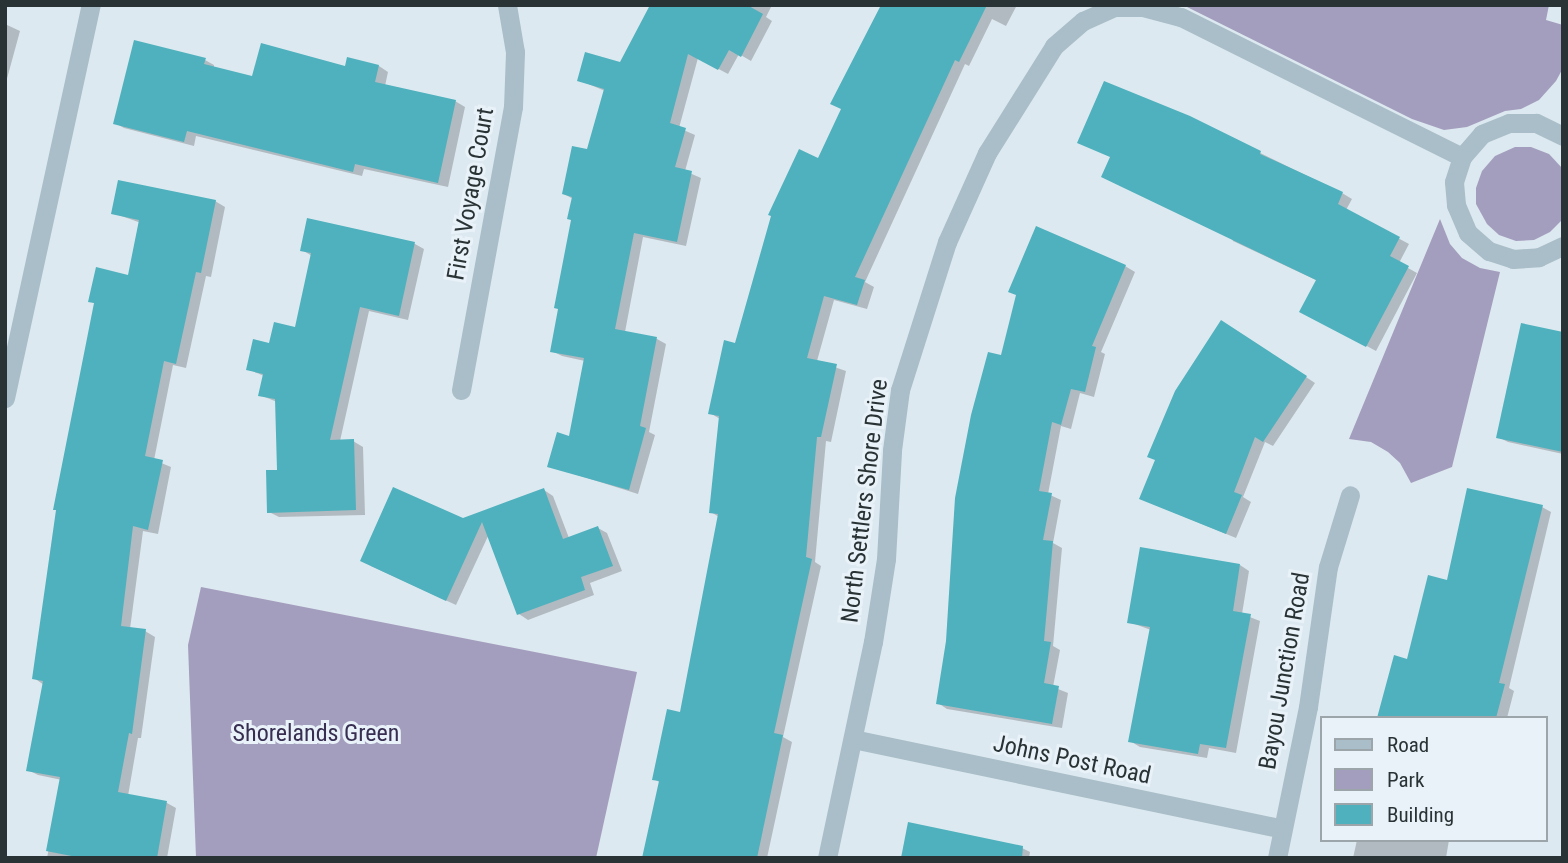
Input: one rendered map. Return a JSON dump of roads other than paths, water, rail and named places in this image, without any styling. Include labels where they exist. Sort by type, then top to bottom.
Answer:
[{"type":"street","points":[[5,398],[91,5]]},
{"type":"street","name":"First Voyage Court","points":[[461,390],[513,107],[514,52],[507,5]]},
{"type":"street","name":"North Settlers Shore Drive","points":[[827,858],[873,642],[886,559],[892,450],[900,390],[917,329],[947,242],[987,153],[1054,46],[1083,21],[1114,7],[1143,7],[1181,17],[1462,157]]},
{"type":"street","points":[[1562,131],[1536,123],[1509,123],[1482,134],[1462,157],[1454,181],[1456,205],[1475,240],[1489,250],[1513,258],[1539,257],[1563,246]]},
{"type":"street","name":"Bayou Junction Road","points":[[1277,858],[1308,707],[1328,567],[1350,495]]},
{"type":"street","name":"Johns Post Road","points":[[853,739],[1282,829]]},
{"type":"park label","name":"Shorelands Green","points":[[316,734]]}]
